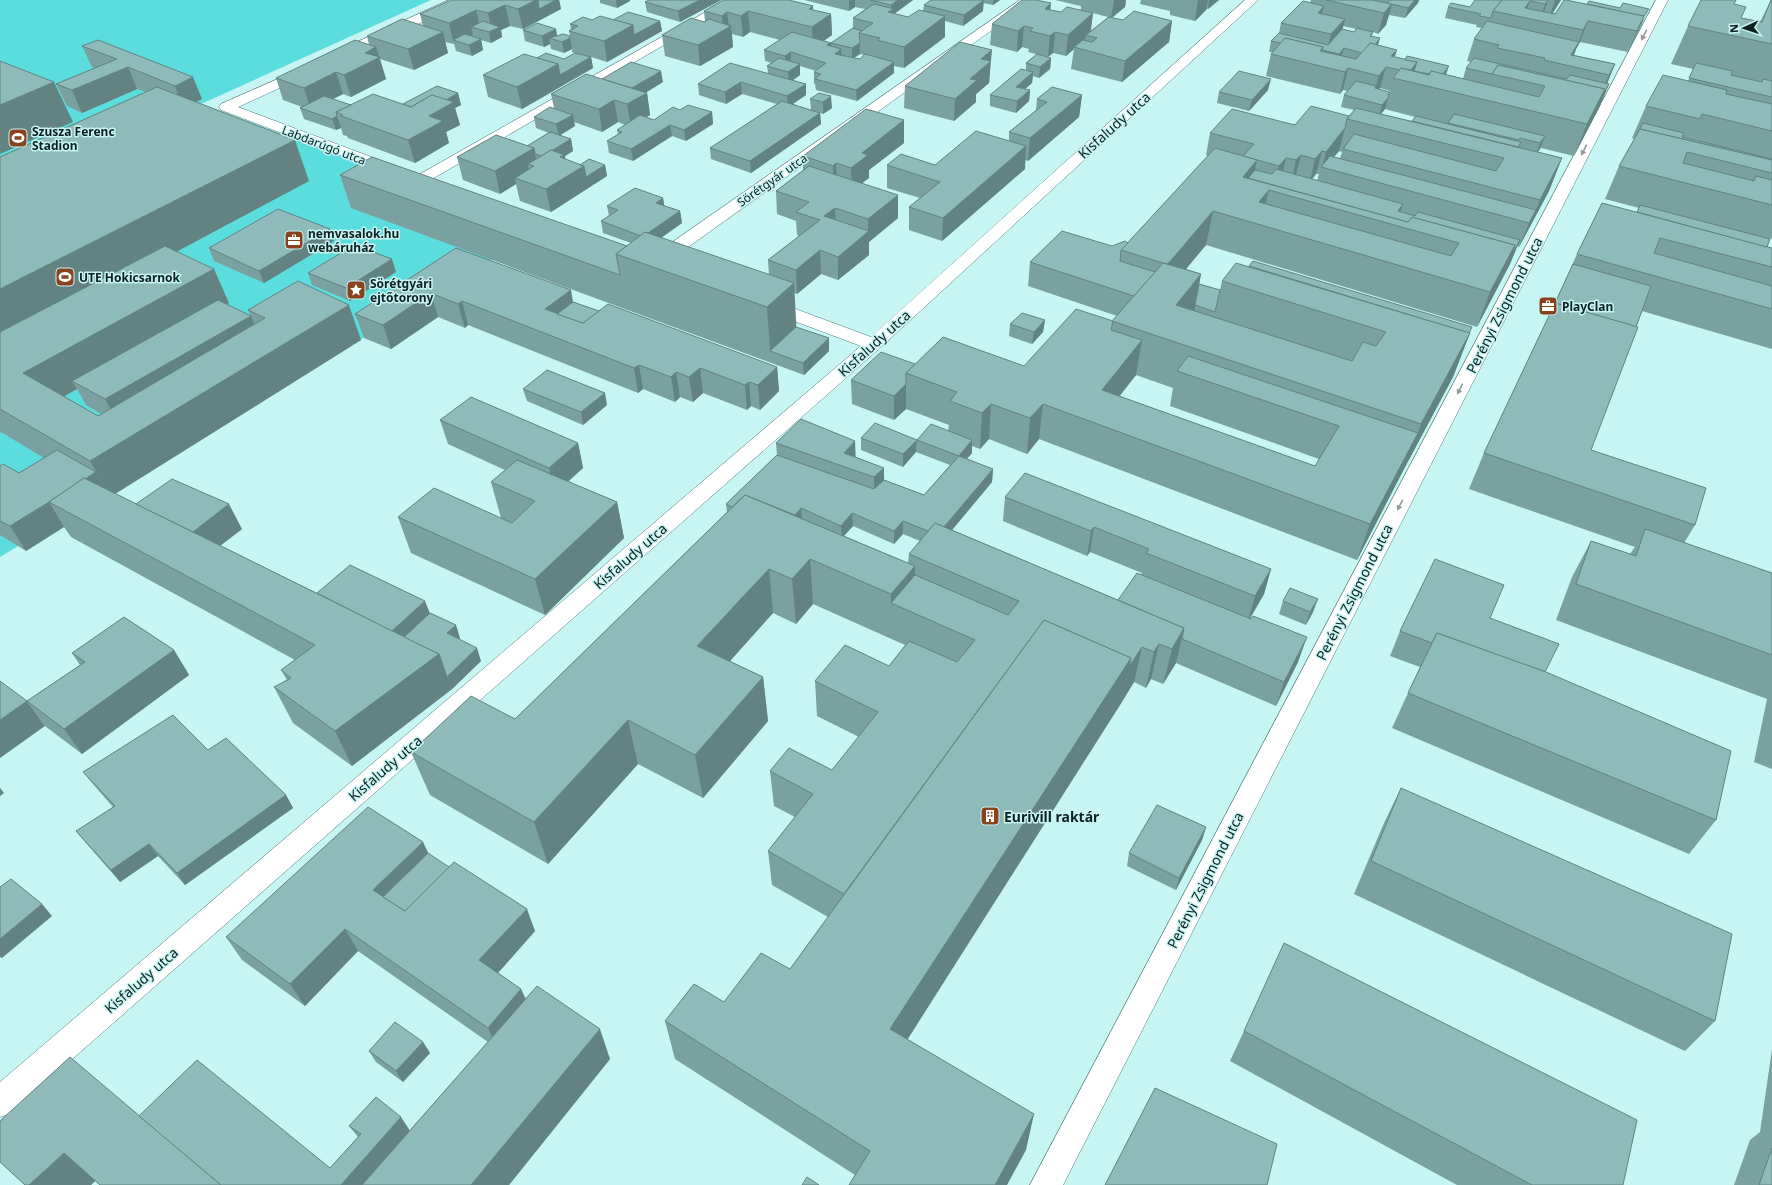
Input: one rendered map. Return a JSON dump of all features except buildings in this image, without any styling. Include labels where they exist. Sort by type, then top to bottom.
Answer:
[{"type":"street","name":"Labdarúgó utca","points":[[442,187],[372,163],[226,107],[459,0]]},
{"type":"street","points":[[420,180],[736,0]]},
{"type":"street","name":"Sörétgyár utca","points":[[654,263],[1028,0]]},
{"type":"street","name":"Kisfaludy utca","points":[[0,1102],[874,344],[1252,0]]},
{"type":"street","name":"Perényi Zsigmond utca","points":[[1046,1185],[1662,0]]},
{"type":"street","points":[[757,301],[874,344]]},
{"type":"shaded area","points":[[0,0],[431,0],[201,104],[540,231],[0,557]]},
{"type":"place","name":"Szusza Ferenc Stadion","points":[[18,138]]},
{"type":"place","name":"nemvasalok.hu webáruház","points":[[294,240]]},
{"type":"place","name":"UTE Hokicsarnok","points":[[65,277]]},
{"type":"place","name":"Sörétgyári ejtőtorony","points":[[356,290]]},
{"type":"place","name":"PlayClan","points":[[1548,306]]},
{"type":"place","name":"Eurivill raktár","points":[[990,816]]}]
